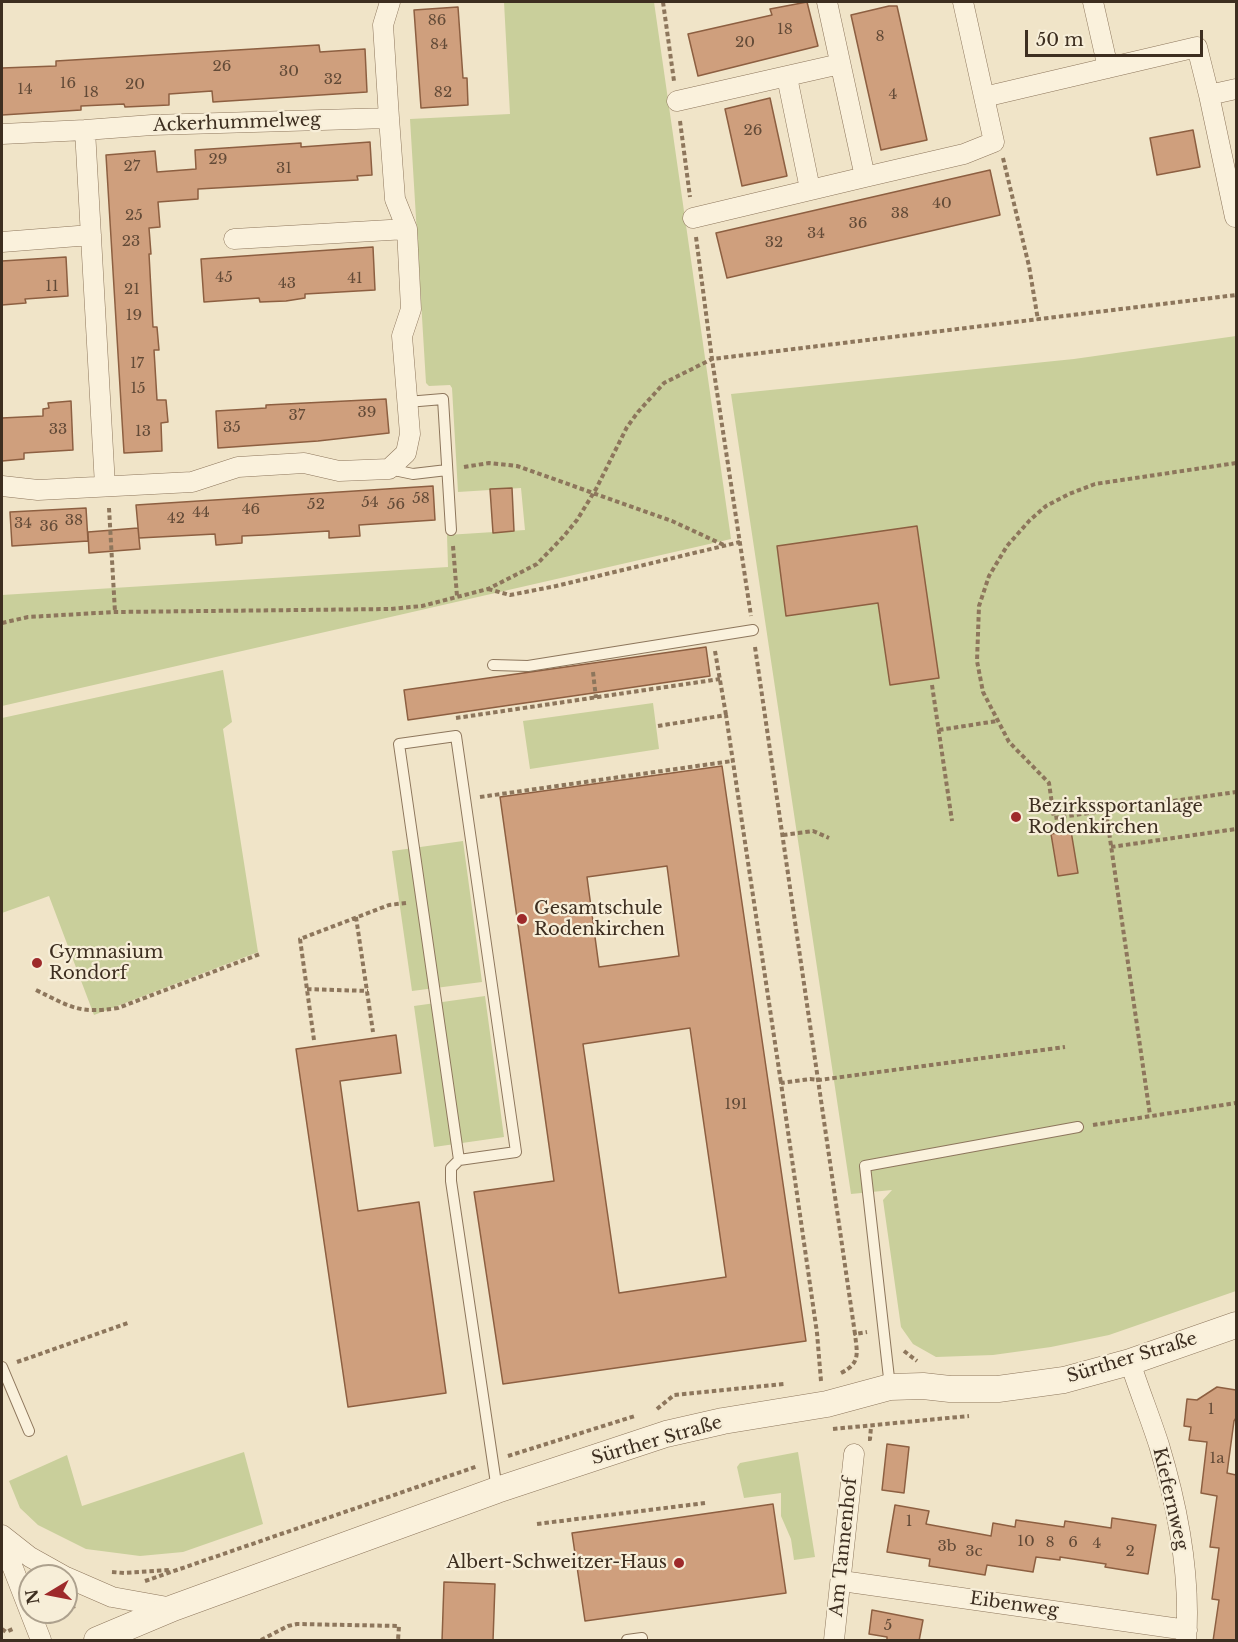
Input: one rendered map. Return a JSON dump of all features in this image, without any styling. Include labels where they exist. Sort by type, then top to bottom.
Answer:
[{"type":"street","points":[[2,486],[38,490],[192,482],[238,467],[304,462],[339,471],[389,469],[406,453],[410,434],[402,336],[411,309],[406,229],[395,199],[388,118],[383,25],[390,2]]},
{"type":"street","points":[[827,2],[865,177]]},
{"type":"street","points":[[693,218],[964,154],[994,142],[963,2]]},
{"type":"street","points":[[1093,2],[1108,68]]},
{"type":"street","points":[[984,97],[1197,47],[1235,217]]},
{"type":"street","points":[[677,101],[840,64]]},
{"type":"street","points":[[787,77],[810,189]]},
{"type":"street","points":[[1209,95],[1236,89]]},
{"type":"street","name":"Ackerhummelweg","points":[[2,134],[152,125],[388,118]]},
{"type":"street","points":[[85,130],[107,486]]},
{"type":"street","points":[[234,239],[406,229]]},
{"type":"street","points":[[2,242],[91,235]]},
{"type":"street","name":"Sürther Straße","points":[[97,1641],[173,1608],[497,1491],[666,1434],[723,1421],[827,1404],[890,1387],[998,1389],[1064,1380],[1130,1362],[1236,1325]]},
{"type":"street","name":"Kiefernweg","points":[[1130,1362],[1158,1443],[1175,1504],[1185,1569],[1186,1635]]},
{"type":"street","name":"Am Tannenhof","points":[[834,1641],[854,1454]]},
{"type":"street","points":[[2,1535],[42,1564]]},
{"type":"street","points":[[2,1540],[41,1641]]},
{"type":"street","name":"Eibenweg","points":[[842,1581],[1186,1635]]},
{"type":"street","points":[[78,1583],[112,1597],[173,1608]]},
{"type":"lane","points":[[407,402],[442,399],[452,530]]},
{"type":"lane","points":[[389,469],[413,474],[447,470]]},
{"type":"lane","points":[[493,665],[528,666],[753,630]]},
{"type":"lane","points":[[459,1160],[399,744],[456,736],[516,1152],[459,1160],[451,1168],[451,1182],[497,1491]]},
{"type":"lane","points":[[890,1387],[865,1166],[1078,1127]]},
{"type":"lane","points":[[7,1365],[29,1431]]},
{"type":"lane","points":[[627,1641],[642,1638],[642,1641]]},
{"type":"path","points":[[663,2],[712,358],[855,1334],[857,1355],[855,1362],[850,1369],[837,1376]]},
{"type":"path","points":[[994,142],[1005,162],[1029,266],[1038,320]]},
{"type":"path","points":[[2,622],[115,612],[392,609],[422,606],[488,589],[537,564],[563,537],[594,492],[627,427],[638,412],[664,383],[712,358],[1236,296]]},
{"type":"path","points":[[447,470],[503,463],[594,492],[672,521],[726,546]]},
{"type":"path","points":[[1236,463],[1095,484],[1046,506],[1007,546],[989,576],[979,606],[977,662],[983,692],[996,721],[1009,742],[1049,783],[1054,818],[1236,792]]},
{"type":"path","points":[[107,486],[115,612]]},
{"type":"path","points":[[452,530],[457,596]]},
{"type":"path","points":[[488,589],[510,595],[740,542]]},
{"type":"path","points":[[713,637],[781,1083],[817,1333],[821,1380]]},
{"type":"path","points":[[590,656],[597,698]]},
{"type":"path","points":[[456,736],[453,719],[720,679]]},
{"type":"path","points":[[932,685],[952,821]]},
{"type":"path","points":[[658,726],[726,715]]},
{"type":"path","points":[[939,730],[996,721]]},
{"type":"path","points":[[464,791],[474,798],[732,761]]},
{"type":"path","points":[[1106,811],[1150,1115]]},
{"type":"path","points":[[1111,847],[1236,829]]},
{"type":"path","points":[[783,836],[813,831],[829,838]]},
{"type":"path","points":[[314,1040],[300,939],[389,905],[422,900]]},
{"type":"path","points":[[357,918],[374,1032]]},
{"type":"path","points":[[36,990],[75,1009],[96,1012],[118,1008],[260,954]]},
{"type":"path","points":[[307,989],[368,991]]},
{"type":"path","points":[[781,1083],[819,1080],[1065,1047]]},
{"type":"path","points":[[1078,1127],[1236,1103]]},
{"type":"path","points":[[7,1365],[128,1323]]},
{"type":"path","points":[[855,1334],[884,1329],[908,1355],[927,1364]]},
{"type":"path","points":[[809,1381],[829,1378]]},
{"type":"path","points":[[649,1412],[659,1408],[674,1395],[787,1384]]},
{"type":"path","points":[[177,1570],[493,1460],[638,1415]]},
{"type":"path","points":[[537,1524],[705,1503]]},
{"type":"path","points":[[261,1641],[288,1626],[297,1624],[399,1626],[398,1641]]},
{"type":"green space","points":[[504,2],[654,2],[731,539],[2,706],[2,595],[448,567],[447,535],[525,530],[521,488],[458,492],[452,388],[450,385],[429,386],[426,383],[410,119],[510,114]]},
{"type":"green space","name":"Bezirkssportanlage Rodenkirchen","points":[[1236,336],[1236,1291],[1109,1335],[1051,1347],[993,1355],[936,1357],[913,1344],[901,1327],[883,1200],[892,1190],[851,1194],[731,394],[1074,359]]},
{"type":"green space","points":[[223,670],[232,722],[223,729],[258,952],[94,1015],[49,896],[2,913],[2,718]]},
{"type":"green space","points":[[653,703],[659,749],[530,769],[523,721]]},
{"type":"green space","points":[[463,841],[482,982],[412,991],[392,851]]},
{"type":"green space","points":[[485,996],[504,1137],[434,1147],[414,1006]]},
{"type":"green space","points":[[244,1452],[263,1524],[183,1552],[140,1556],[86,1549],[38,1525],[20,1508],[9,1481],[67,1455],[82,1506]]},
{"type":"green space","points":[[798,1452],[815,1557],[794,1560],[791,1539],[781,1516],[781,1493],[744,1498],[737,1467],[740,1463]]},
{"type":"building","points":[[807,2],[818,46],[698,76],[688,34],[772,15],[770,9]]},
{"type":"building","points":[[897,6],[927,140],[881,150],[851,15]]},
{"type":"building","points":[[458,7],[463,78],[467,78],[468,105],[421,108],[414,10]]},
{"type":"building","points":[[319,45],[320,52],[365,49],[367,92],[213,102],[212,91],[169,94],[169,105],[81,106],[81,110],[2,115],[2,68],[56,66],[56,61]]},
{"type":"building","points":[[770,98],[787,176],[742,186],[725,109]]},
{"type":"building","points":[[1193,130],[1200,167],[1157,175],[1150,138]]},
{"type":"building","points":[[370,142],[372,175],[357,176],[358,180],[198,189],[198,199],[158,202],[160,227],[149,228],[151,254],[149,254],[153,327],[157,327],[159,350],[154,350],[157,400],[166,400],[168,422],[161,423],[162,451],[124,453],[106,155],[155,151],[157,172],[196,169],[195,150],[301,143],[301,147]]},
{"type":"building","points":[[990,170],[1000,215],[727,278],[716,233]]},
{"type":"building","points":[[373,247],[375,290],[305,294],[305,298],[286,301],[260,302],[259,298],[204,302],[201,259]]},
{"type":"building","points":[[66,257],[68,296],[25,299],[26,303],[2,305],[2,261]]},
{"type":"building","points":[[386,399],[389,433],[218,448],[216,411],[266,408],[266,405]]},
{"type":"building","points":[[71,401],[73,450],[24,453],[24,459],[2,461],[2,418],[43,416],[43,409],[49,408],[48,403]]},
{"type":"building","points":[[433,486],[435,520],[359,525],[360,536],[329,538],[329,531],[242,536],[242,543],[216,545],[215,534],[139,538],[136,505]]},
{"type":"building","points":[[512,488],[514,531],[493,533],[490,489]]},
{"type":"building","points":[[86,508],[88,541],[12,546],[10,512]]},
{"type":"building","points":[[917,526],[939,678],[890,685],[878,603],[786,616],[777,546]]},
{"type":"building","points":[[138,528],[140,549],[89,553],[88,532]]},
{"type":"building","points":[[706,647],[710,676],[408,720],[404,690]]},
{"type":"building","points":[[722,766],[806,1341],[503,1384],[474,1192],[554,1181],[500,797]],"holes":[[[667,866],[679,956],[599,967],[587,877]],[[690,1028],[726,1277],[619,1293],[583,1044]]]},
{"type":"building","points":[[1071,831],[1078,873],[1058,876],[1051,834]]},
{"type":"building","points":[[396,1035],[401,1073],[340,1081],[358,1211],[419,1202],[446,1393],[348,1407],[296,1049]]},
{"type":"building","points":[[1217,1387],[1236,1390],[1236,1418],[1227,1473],[1236,1475],[1236,1641],[1213,1641],[1219,1600],[1212,1599],[1219,1548],[1210,1547],[1217,1496],[1201,1493],[1207,1442],[1189,1440],[1191,1427],[1184,1426],[1187,1399],[1197,1400]]},
{"type":"building","points":[[887,1444],[909,1447],[904,1493],[882,1490]]},
{"type":"building","name":"Albert-Schweitzer-Haus","points":[[773,1504],[786,1593],[585,1621],[572,1533]]},
{"type":"building","points":[[895,1505],[929,1511],[926,1524],[991,1536],[993,1523],[1015,1527],[1016,1520],[1064,1527],[1065,1521],[1111,1528],[1112,1518],[1156,1525],[1148,1574],[1105,1567],[1106,1564],[1060,1557],[1060,1560],[1036,1557],[1033,1572],[987,1565],[985,1575],[929,1566],[930,1559],[887,1552]]},
{"type":"building","points":[[444,1582],[495,1584],[493,1641],[442,1641]]},
{"type":"building","points":[[872,1610],[923,1620],[919,1641],[887,1641],[887,1637],[869,1634]]},
{"type":"place","name":"Bezirkssportanlage Rodenkirchen","points":[[1016,817]]},
{"type":"place","name":"Gesamtschule Rodenkirchen","points":[[522,919]]},
{"type":"place","name":"Gymnasium Rondorf","points":[[37,963]]},
{"type":"place","name":"Albert-Schweitzer-Haus","points":[[679,1563]]}]
